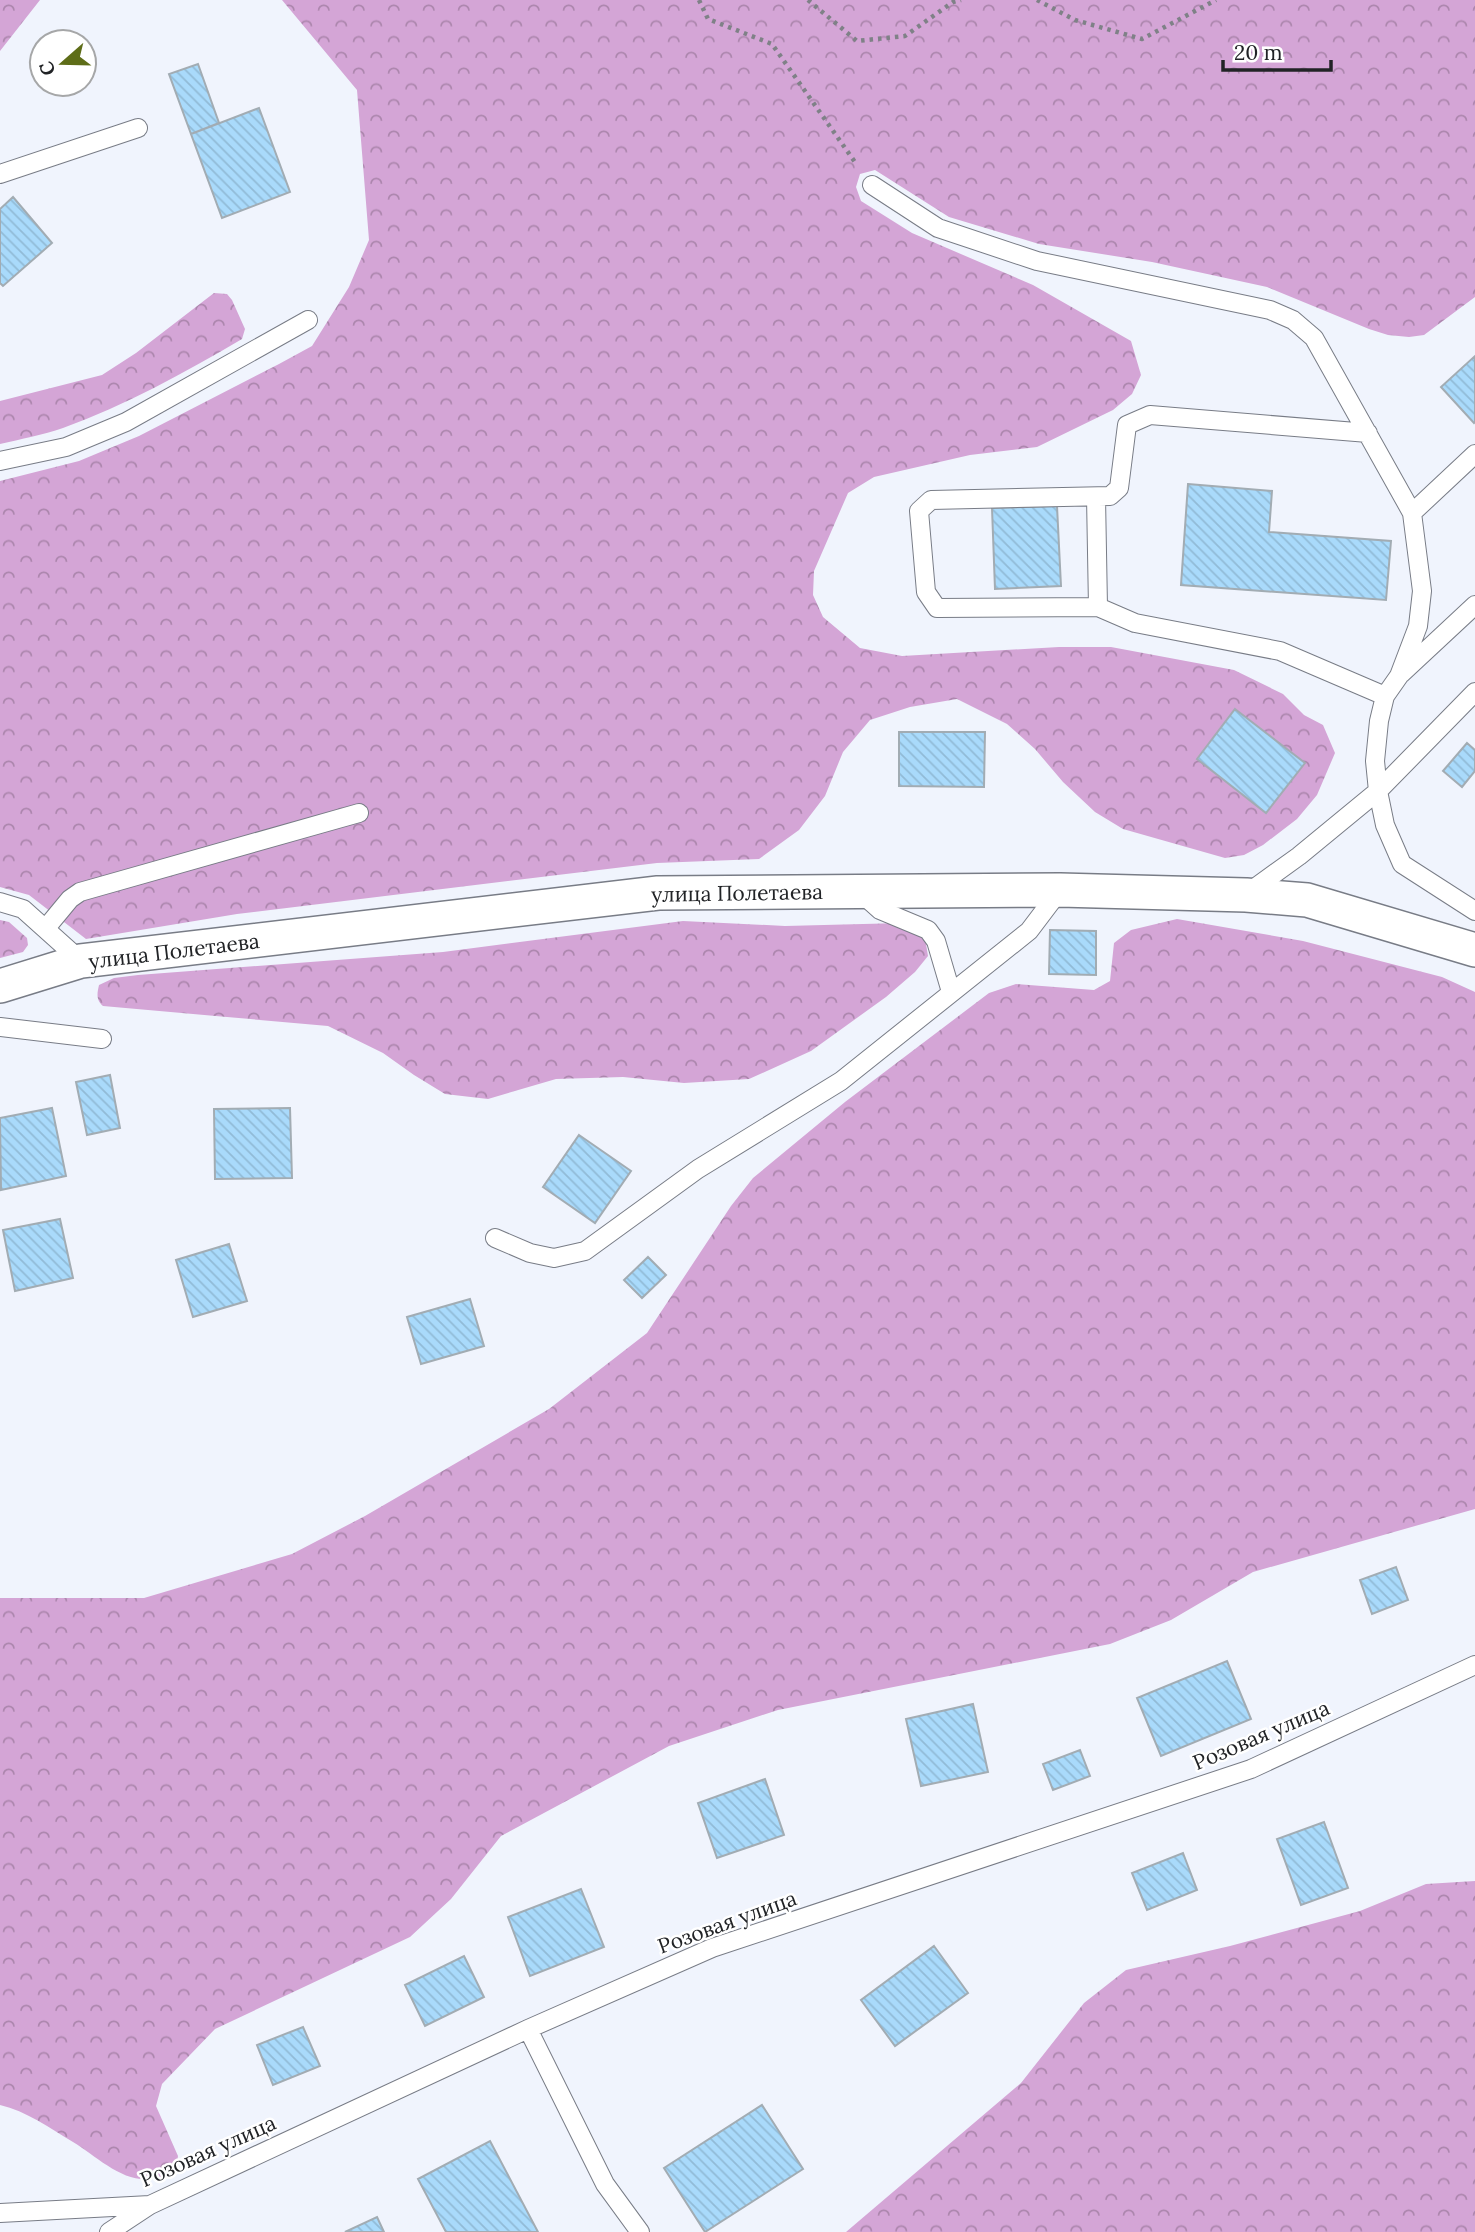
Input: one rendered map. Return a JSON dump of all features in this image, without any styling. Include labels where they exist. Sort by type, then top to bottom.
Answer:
[{"type":"street","name":"улица Полетаева","points":[[0,986],[81,961],[658,893],[1060,890],[1246,895],[1307,900],[1475,950]]},
{"type":"lane","points":[[0,174],[138,128]]},
{"type":"lane","points":[[872,185],[938,228],[1037,261],[1270,310],[1293,320],[1314,338],[1412,513],[1422,591],[1418,626],[1399,676]]},
{"type":"lane","points":[[0,461],[66,447],[126,422],[309,320]]},
{"type":"lane","points":[[1368,433],[1150,415],[1127,425],[1119,488],[1110,496],[931,500],[919,511],[926,592],[937,608],[1098,607],[1135,624],[1280,651],[1385,696]]},
{"type":"lane","points":[[1412,513],[1475,454]]},
{"type":"lane","points":[[1096,496],[1098,607]]},
{"type":"lane","points":[[1475,605],[1399,676],[1385,696],[1374,761],[1385,825],[1402,864],[1475,911]]},
{"type":"lane","points":[[1246,895],[1299,856],[1378,791],[1475,692]]},
{"type":"lane","points":[[46,928],[70,899],[80,892],[359,813]]},
{"type":"lane","points":[[495,1238],[530,1253],[554,1258],[585,1251],[698,1169],[841,1081],[1029,931],[1060,890]]},
{"type":"lane","points":[[860,892],[880,910],[928,930],[936,941],[951,992]]},
{"type":"lane","points":[[0,902],[23,909],[81,961]]},
{"type":"lane","points":[[0,1027],[102,1039]]},
{"type":"lane","name":"Розовая улица","points":[[0,2213],[150,2205],[528,2029],[712,1948],[1251,1769],[1475,1665]]},
{"type":"lane","points":[[528,2029],[605,2184],[640,2232]]},
{"type":"lane","points":[[109,2232],[150,2205]]},
{"type":"path","points":[[699,0],[708,19],[772,44],[872,185]]},
{"type":"path","points":[[808,0],[857,41],[905,36],[953,2],[961,0]]},
{"type":"path","points":[[1037,0],[1075,20],[1142,39],[1216,0]]},
{"type":"green space","points":[[0,0],[40,0],[0,51]]},
{"type":"green space","points":[[282,0],[1475,0],[1475,297],[1424,335],[1388,335],[1267,287],[1152,262],[1039,244],[949,217],[875,170],[860,174],[856,187],[861,201],[912,233],[1033,285],[1131,341],[1141,375],[1132,394],[1113,410],[1037,447],[970,455],[874,477],[848,493],[814,571],[813,595],[823,617],[860,648],[902,656],[1059,647],[1111,647],[1234,670],[1283,694],[1304,715],[1323,725],[1335,753],[1317,795],[1297,819],[1263,845],[1244,855],[1225,858],[1123,829],[1095,812],[1063,782],[1035,749],[1007,724],[957,699],[910,707],[870,720],[843,752],[825,796],[799,830],[759,859],[657,863],[237,914],[86,939],[29,895],[0,887],[0,481],[79,461],[139,436],[312,346],[349,287],[369,240],[357,90]]},
{"type":"green space","points":[[214,293],[227,294],[232,300],[245,329],[242,339],[132,399],[86,419],[0,444],[0,401],[102,375],[136,353]]},
{"type":"green space","points":[[1177,919],[1303,941],[1442,977],[1475,992],[1475,1509],[1253,1572],[1171,1620],[1110,1644],[778,1710],[669,1746],[501,1836],[451,1899],[410,1937],[215,2029],[162,2084],[156,2106],[178,2156],[176,2168],[161,2177],[141,2179],[120,2173],[38,2120],[0,2105],[0,1598],[144,1598],[292,1554],[365,1516],[549,1409],[647,1333],[731,1206],[753,1178],[845,1102],[989,993],[1016,984],[1094,990],[1110,981],[1114,943],[1131,930]]},
{"type":"green space","points":[[0,920],[9,922],[27,938],[28,945],[23,952],[0,958]]},
{"type":"green space","points":[[683,921],[785,926],[902,923],[925,938],[928,956],[915,972],[886,997],[811,1051],[749,1079],[684,1083],[623,1077],[556,1079],[488,1099],[445,1094],[383,1053],[328,1026],[103,1006],[98,997],[99,985],[114,978],[443,952]]},
{"type":"green space","points":[[1475,1881],[1475,2232],[846,2232],[1021,2083],[1084,2003],[1126,1970],[1230,1946],[1360,1911],[1426,1884]]},
{"type":"building","points":[[198,64],[219,123],[191,134],[169,74]]},
{"type":"building","points":[[259,108],[290,192],[222,218],[191,134]]},
{"type":"building","points":[[13,197],[52,243],[3,286],[0,283],[0,209]]},
{"type":"building","points":[[1475,356],[1475,422],[1474,423],[1441,387]]},
{"type":"building","points":[[1188,484],[1272,491],[1269,532],[1391,541],[1386,600],[1181,585]]},
{"type":"building","points":[[1057,506],[1061,586],[995,589],[992,508]]},
{"type":"building","points":[[1235,709],[1305,763],[1266,813],[1197,759]]},
{"type":"building","points":[[899,732],[985,732],[984,787],[899,786]]},
{"type":"building","points":[[1467,743],[1475,750],[1475,771],[1462,787],[1443,771]]},
{"type":"building","points":[[1050,930],[1096,931],[1096,975],[1049,974]]},
{"type":"building","points":[[110,1075],[120,1128],[87,1135],[76,1082]]},
{"type":"building","points":[[52,1108],[66,1176],[1,1190],[0,1118]]},
{"type":"building","points":[[290,1108],[292,1178],[215,1179],[214,1109]]},
{"type":"building","points":[[579,1135],[631,1171],[595,1223],[543,1187]]},
{"type":"building","points":[[60,1219],[73,1278],[15,1291],[3,1230]]},
{"type":"building","points":[[229,1244],[247,1301],[193,1317],[176,1260]]},
{"type":"building","points":[[648,1257],[666,1275],[642,1298],[624,1280]]},
{"type":"building","points":[[470,1299],[484,1346],[421,1364],[407,1317]]},
{"type":"building","points":[[1396,1567],[1408,1600],[1372,1614],[1360,1580]]},
{"type":"building","points":[[1227,1661],[1251,1719],[1161,1756],[1137,1698]]},
{"type":"building","points":[[973,1704],[988,1772],[921,1786],[906,1719]]},
{"type":"building","points":[[1080,1750],[1090,1776],[1053,1790],[1043,1764]]},
{"type":"building","points":[[765,1779],[784,1835],[717,1858],[698,1803]]},
{"type":"building","points":[[1324,1822],[1348,1888],[1301,1905],[1277,1839]]},
{"type":"building","points":[[1183,1853],[1197,1890],[1147,1910],[1132,1873]]},
{"type":"building","points":[[581,1889],[604,1947],[530,1976],[508,1917]]},
{"type":"building","points":[[934,1946],[968,1993],[895,2046],[861,2000]]},
{"type":"building","points":[[464,1956],[484,1997],[425,2026],[405,1985]]},
{"type":"building","points":[[303,2027],[320,2066],[273,2085],[257,2045]]},
{"type":"building","points":[[762,2105],[803,2169],[705,2232],[664,2168]]},
{"type":"building","points":[[490,2141],[538,2232],[446,2232],[418,2179]]},
{"type":"building","points":[[377,2217],[384,2232],[345,2232]]}]
